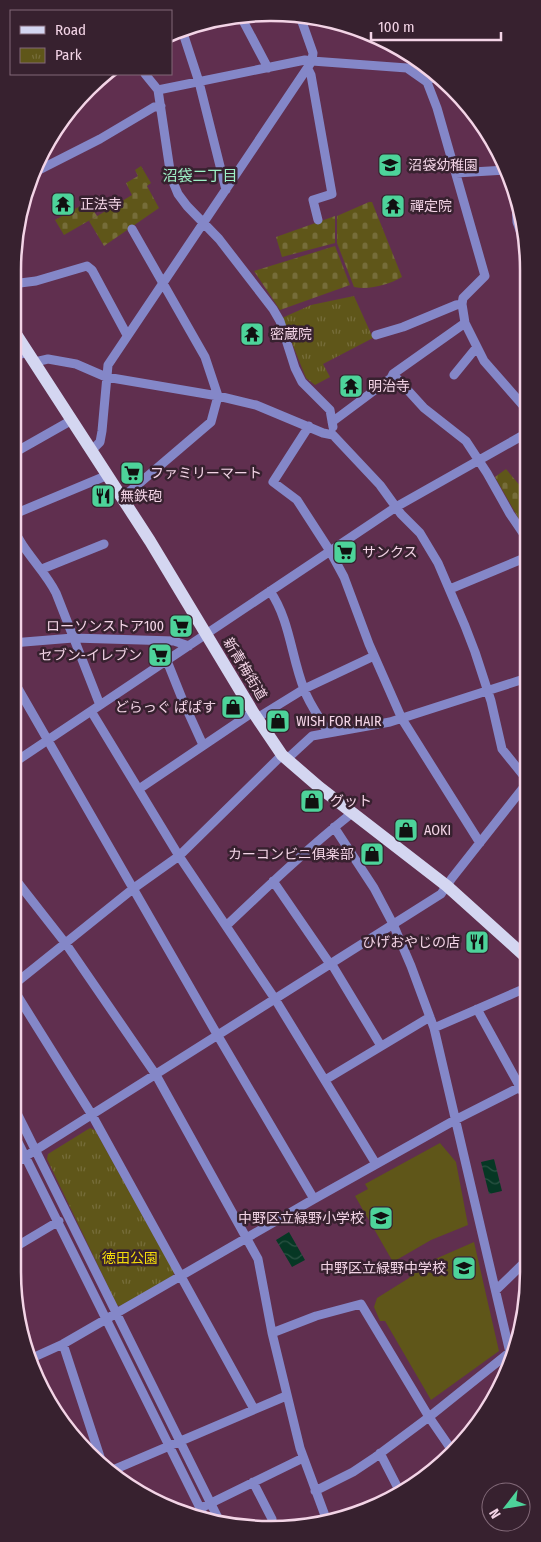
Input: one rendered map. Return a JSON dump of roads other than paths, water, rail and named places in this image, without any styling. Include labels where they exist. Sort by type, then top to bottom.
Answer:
[{"type":"main road","name":"新青梅街道","points":[[21,341],[92,450],[207,634],[255,715],[284,757],[319,787],[447,886],[520,952]]},
{"type":"street","points":[[244,23],[268,68]]},
{"type":"street","points":[[92,450],[100,442],[108,365],[308,69],[313,53],[303,23]]},
{"type":"street","points":[[184,36],[199,82],[226,190]]},
{"type":"street","points":[[158,90],[305,60],[407,68],[427,82],[456,173],[485,276],[463,298],[465,323],[484,361],[520,402]]},
{"type":"street","points":[[308,69],[311,75],[320,120],[332,194],[313,200],[318,220]]},
{"type":"street","points":[[146,75],[158,90],[173,185],[187,206],[219,239],[273,309],[280,321],[295,368],[302,382],[330,410],[333,435]]},
{"type":"street","points":[[427,82],[430,79]]},
{"type":"street","points":[[43,168],[100,140],[154,107],[161,106]]},
{"type":"street","points":[[456,173],[499,170]]},
{"type":"street","points":[[122,498],[211,422],[218,396],[205,357],[132,229]]},
{"type":"street","points":[[21,283],[36,281],[87,266],[92,270],[127,335]]},
{"type":"street","points":[[376,335],[403,327],[462,304]]},
{"type":"street","points":[[332,422],[392,378],[393,374],[465,323]]},
{"type":"street","points":[[454,375],[476,348]]},
{"type":"street","points":[[21,356],[76,364],[106,377],[218,396],[256,405],[323,433],[333,435],[380,485],[396,507],[420,533],[438,563],[465,626],[491,701],[502,749],[520,772]]},
{"type":"street","points":[[393,374],[424,408],[466,441],[520,527]]},
{"type":"street","points":[[21,449],[72,420]]},
{"type":"street","points":[[309,426],[273,482],[297,500],[330,550],[344,577],[374,656],[402,719],[480,843]]},
{"type":"street","points":[[21,758],[396,507],[520,438]]},
{"type":"street","points":[[21,511],[108,476]]},
{"type":"street","points":[[21,542],[42,569],[56,593],[100,705]]},
{"type":"street","points":[[42,569],[104,544]]},
{"type":"street","points":[[450,589],[520,560]]},
{"type":"street","points":[[270,591],[279,604],[304,689],[328,732]]},
{"type":"street","points":[[21,641],[73,638],[174,641],[189,646]]},
{"type":"street","points":[[139,789],[203,745],[255,715],[304,689],[374,656]]},
{"type":"street","points":[[167,661],[203,745]]},
{"type":"street","points":[[21,980],[134,888],[179,856],[284,757],[312,736],[402,719],[520,680]]},
{"type":"street","points":[[21,694],[218,1036],[314,1198]]},
{"type":"street","points":[[92,711],[179,856],[275,999],[376,1164]]},
{"type":"street","points":[[21,1159],[441,894],[520,790]]},
{"type":"street","points":[[226,926],[334,827],[352,813]]},
{"type":"street","points":[[334,827],[374,888],[393,924],[412,966],[430,1016],[508,1347]]},
{"type":"street","points":[[274,881],[330,964],[381,1046]]},
{"type":"street","points":[[21,886],[66,944],[156,1075],[258,1259],[286,1396],[303,1458],[324,1515]]},
{"type":"street","points":[[434,1028],[520,990]]},
{"type":"street","points":[[21,1001],[92,1115],[254,1409]]},
{"type":"street","points":[[477,1009],[520,1079]]},
{"type":"street","points":[[325,1080],[430,1016]]},
{"type":"street","points":[[36,1356],[63,1344],[181,1277],[314,1198],[455,1120],[520,1087]]},
{"type":"street","points":[[21,1120],[216,1515]]},
{"type":"street","points":[[21,1147],[201,1511]]},
{"type":"street","points":[[21,1244],[59,1221]]},
{"type":"street","points":[[496,1290],[520,1267]]},
{"type":"street","points":[[272,1333],[316,1316],[361,1304],[429,1417],[449,1446]]},
{"type":"street","points":[[63,1344],[98,1452]]},
{"type":"street","points":[[315,1491],[353,1472],[504,1360]]},
{"type":"street","points":[[118,1468],[286,1396]]},
{"type":"street","points":[[380,1453],[397,1486]]},
{"type":"street","points":[[200,1508],[303,1458]]},
{"type":"street","points":[[253,1482],[272,1519]]},
{"type":"water","points":[[494,1159],[502,1191],[489,1194],[481,1162]]},
{"type":"water","points":[[289,1232],[305,1260],[292,1267],[276,1240]]},
{"type":"place","name":"沼袋幼稚園","points":[[390,165]]},
{"type":"place","name":"正法寺","points":[[63,204]]},
{"type":"place","name":"禪定院","points":[[393,206]]},
{"type":"place","name":"密蔵院","points":[[252,334]]},
{"type":"place","name":"明治寺","points":[[351,386]]},
{"type":"place","name":"ファミリーマート","points":[[132,473]]},
{"type":"place","name":"無鉄砲","points":[[103,496]]},
{"type":"place","name":"サンクス","points":[[345,552]]},
{"type":"place","name":"ローソンストア100","points":[[181,626]]},
{"type":"place","name":"セブン-イレブン","points":[[160,655]]},
{"type":"place","name":"どらっぐ ぱぱす","points":[[233,707]]},
{"type":"place","name":"WISH FOR HAIR","points":[[278,721]]},
{"type":"place","name":"グット","points":[[312,801]]},
{"type":"place","name":"AOKI","points":[[406,830]]},
{"type":"place","name":"カーコンビニ俱楽部","points":[[372,854]]},
{"type":"place","name":"ひげおやじの店","points":[[477,942]]},
{"type":"place","name":"中野区立緑野小学校","points":[[381,1218]]},
{"type":"place","name":"中野区立緑野中学校","points":[[464,1268]]},
{"type":"district","name":"沼袋二丁目","points":[[200,176]]},
{"type":"park label","name":"徳田公園","points":[[130,1258]]}]
